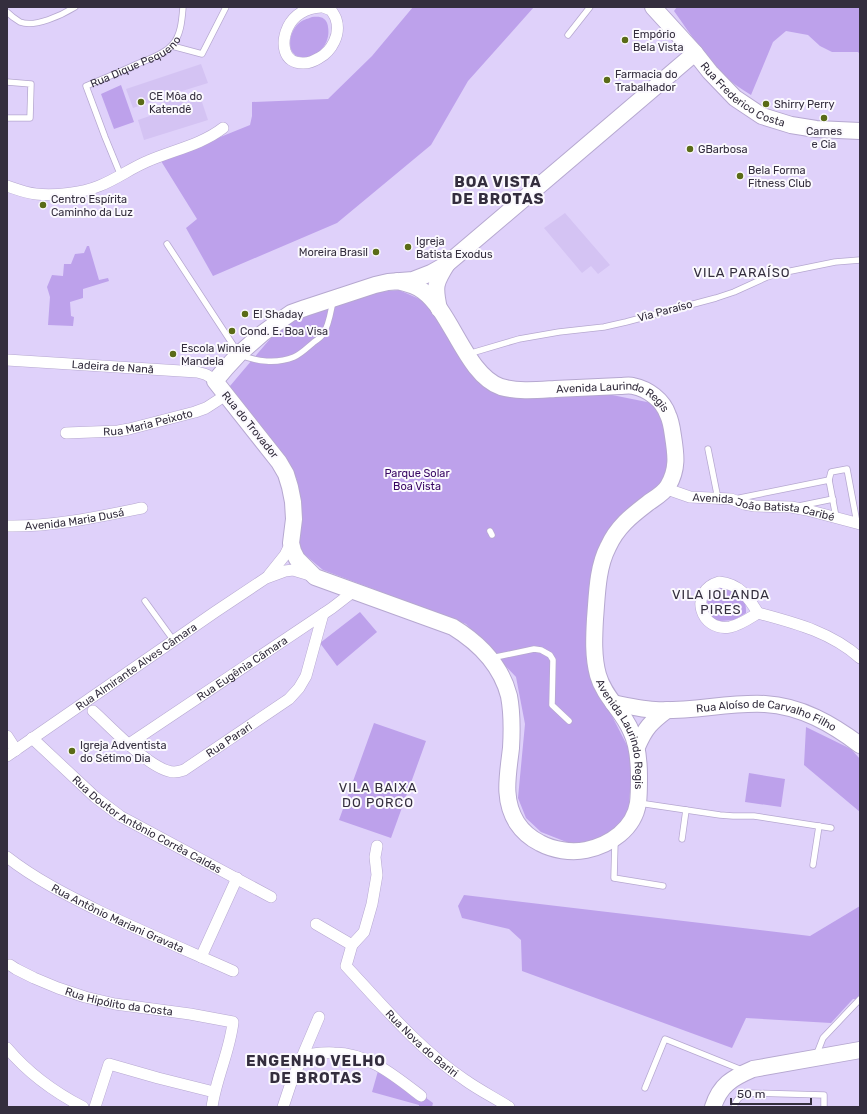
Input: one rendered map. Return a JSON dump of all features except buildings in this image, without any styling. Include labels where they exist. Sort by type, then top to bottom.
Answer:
[{"type":"street","name":"Rua Frederico Costa","points":[[653,7],[695,53],[710,72],[736,98],[762,116],[791,125],[816,129],[860,131]]},
{"type":"street","points":[[312,8],[327,8],[336,18],[337,24],[337,33],[334,42],[328,51],[312,61],[304,63],[296,62],[290,59],[284,48],[284,40],[285,32],[290,23],[303,11],[312,8]]},
{"type":"street","points":[[447,264],[695,53]]},
{"type":"street","points":[[7,186],[36,194],[68,193],[89,190],[121,176],[149,160],[204,140],[223,128]]},
{"type":"street","name":"Rua do Trovador","points":[[291,543],[294,519],[293,502],[286,474],[279,462],[215,381],[239,354],[263,333],[291,313],[375,285],[413,280],[447,264]]},
{"type":"street","name":"Avenida Laurindo Regis","points":[[439,309],[436,296],[437,281],[447,264]]},
{"type":"street","name":"Avenida Laurindo Regis","points":[[291,543],[292,551],[315,577],[453,627],[466,635],[491,658],[505,684],[509,697],[512,729],[507,786],[508,801],[512,815],[529,837],[556,849],[571,851],[586,850],[600,846],[615,838],[630,824],[638,803],[639,771],[637,747],[628,725],[605,691],[599,676],[595,660],[595,623],[600,568],[606,550],[614,534],[628,519],[667,489],[673,475],[676,465],[676,452],[669,417],[665,407],[656,397],[633,386],[528,390],[512,389],[500,386],[490,381],[481,373],[431,298],[416,287],[397,282]]},
{"type":"street","name":"Ladeira de Nanã","points":[[7,360],[197,372],[210,376],[215,381]]},
{"type":"street","name":"Rua Maria Peixoto","points":[[66,433],[118,431],[129,429],[201,410],[216,403],[226,395]]},
{"type":"street","name":"Avenida João Batista Caribé","points":[[667,489],[690,498],[731,499],[755,506],[791,507],[858,523]]},
{"type":"street","name":"Avenida Maria Dusá","points":[[7,526],[42,525],[142,508]]},
{"type":"street","name":"Rua Almirante Alves Câmara","points":[[266,578],[279,563],[291,543]]},
{"type":"street","name":"Rua Almirante Alves Câmara","points":[[12,753],[266,578],[285,571],[293,570],[315,577]]},
{"type":"street","points":[[758,613],[731,627],[723,627],[713,625],[708,621],[702,613],[700,605],[702,597],[712,584],[719,582],[727,583],[735,586],[743,592],[758,613],[810,628],[846,646],[860,658]]},
{"type":"street","name":"Rua Eugênia Câmara","points":[[129,744],[323,614],[354,591]]},
{"type":"street","name":"Rua Parari","points":[[93,711],[150,762],[174,772],[184,770],[289,699],[299,688],[306,676],[323,614]]},
{"type":"street","name":"Rua Aloíso de Carvalho Filho","points":[[613,703],[654,710],[743,704],[767,704],[809,714],[838,729],[860,744]]},
{"type":"street","points":[[637,747],[648,726],[668,710]]},
{"type":"street","points":[[7,736],[12,753]]},
{"type":"street","name":"Rua Doutor Antônio Corrêa Caldas","points":[[32,738],[95,797],[120,816],[271,897]]},
{"type":"street","points":[[316,924],[352,946],[364,932],[372,904],[377,875],[376,846]]},
{"type":"street","name":"Rua Antônio Mariani Gravata","points":[[7,857],[16,865],[43,882],[71,897],[129,925],[232,971]]},
{"type":"street","points":[[201,957],[237,878]]},
{"type":"street","name":"Rua Nova do Bariri","points":[[352,946],[346,966],[408,1033],[464,1080],[509,1107]]},
{"type":"street","name":"Rua Hipólito da Costa","points":[[10,965],[34,978],[85,997],[114,1004],[190,1014],[233,1022],[225,1057],[214,1092]]},
{"type":"street","points":[[283,1107],[291,1083],[319,1017]]},
{"type":"street","points":[[7,1048],[17,1060],[41,1081],[83,1107]]},
{"type":"street","points":[[713,1107],[725,1085],[738,1075],[753,1069],[860,1050]]},
{"type":"street","points":[[304,1055],[335,1052],[365,1060],[376,1064],[387,1071],[421,1096]]},
{"type":"street","points":[[95,1107],[109,1064],[214,1092],[212,1107]]},
{"type":"lane","points":[[7,12],[21,22],[28,23],[50,19],[75,7]]},
{"type":"lane","name":"Rua Dique Pequeno","points":[[121,176],[86,86],[152,58],[172,46],[180,28],[183,7]]},
{"type":"lane","points":[[172,46],[202,54],[226,7]]},
{"type":"lane","points":[[568,35],[590,7]]},
{"type":"lane","points":[[7,82],[31,84],[30,118],[7,118]]},
{"type":"lane","points":[[167,244],[239,354],[247,358],[266,361],[283,360],[295,356],[311,345],[323,334],[334,298]]},
{"type":"lane","name":"Via Paraíso","points":[[468,354],[519,339],[559,332],[604,327],[634,320],[716,298],[734,292],[767,277],[781,273],[835,262],[860,260]]},
{"type":"lane","points":[[708,449],[718,499]]},
{"type":"lane","points":[[836,517],[829,480],[831,472],[847,469],[858,523]]},
{"type":"lane","points":[[731,499],[829,480]]},
{"type":"lane","points":[[791,507],[833,499]]},
{"type":"lane","points":[[144,601],[174,641]]},
{"type":"lane","points":[[491,658],[534,649],[541,650],[550,655],[553,660],[552,705],[569,721]]},
{"type":"lane","points":[[638,803],[726,816],[754,816],[831,828]]},
{"type":"lane","points":[[682,839],[686,810]]},
{"type":"lane","points":[[813,865],[819,826]]},
{"type":"lane","points":[[615,838],[614,878],[663,886]]},
{"type":"lane","points":[[815,1058],[823,1038],[860,999]]},
{"type":"lane","points":[[645,1088],[665,1039],[746,1072]]},
{"type":"lane","points":[[734,1107],[736,1100],[741,1095],[748,1093],[824,1095],[824,1107]]},
{"type":"shaded area","name":"CE Môa do Katendê","points":[[201,64],[208,83],[179,92],[184,104],[201,99],[208,120],[144,140],[138,120],[167,110],[162,98],[133,108],[126,89]]},
{"type":"shaded area","points":[[565,213],[610,265],[598,274],[591,266],[582,273],[544,228]]},
{"type":"green space","points":[[413,7],[534,7],[468,81],[431,145],[337,223],[213,276],[186,228],[197,219],[161,161],[250,125],[252,116],[252,102],[328,99],[372,56]]},
{"type":"green space","points":[[677,7],[860,7],[860,54],[858,52],[832,52],[820,46],[808,35],[786,31],[773,42],[751,95],[729,80],[712,61],[692,37],[674,11]]},
{"type":"green space","points":[[312,17],[321,17],[327,22],[327,39],[322,49],[318,53],[307,57],[301,57],[296,55],[291,48],[290,43],[292,32],[300,23]]},
{"type":"green space","points":[[121,85],[134,122],[114,129],[101,94]]},
{"type":"green space","points":[[87,246],[89,246],[99,280],[108,278],[109,281],[83,289],[83,298],[70,302],[71,316],[74,317],[73,326],[48,325],[50,297],[47,287],[52,275],[63,276],[64,264],[71,264],[75,254],[84,253]]},
{"type":"green space","name":"Parque Solar Boa Vista","points":[[399,290],[424,301],[505,395],[612,395],[652,403],[663,415],[671,462],[661,484],[600,547],[592,677],[632,755],[629,809],[619,828],[601,841],[574,845],[541,832],[526,818],[518,798],[525,724],[516,677],[466,624],[323,570],[299,550],[297,479],[232,401],[230,386],[286,320],[367,293]]},
{"type":"green space","points":[[715,588],[729,589],[741,595],[745,603],[746,613],[734,620],[720,621],[712,618],[707,602],[709,596]]},
{"type":"green space","points":[[360,612],[377,632],[337,666],[320,643]]},
{"type":"green space","points":[[374,723],[426,741],[391,838],[339,820]]},
{"type":"green space","points":[[806,727],[851,749],[860,759],[860,812],[804,765]]},
{"type":"green space","points":[[749,773],[785,779],[781,807],[745,802]]},
{"type":"green space","points":[[464,895],[810,936],[860,906],[860,999],[853,999],[831,1023],[746,1018],[732,1048],[522,971],[521,940],[509,929],[462,918],[458,906]]},
{"type":"green space","points":[[380,1064],[433,1103],[432,1107],[419,1107],[419,1105],[372,1092]]},
{"type":"place","name":"Empório Bela Vista","points":[[625,40]]},
{"type":"place","name":"Farmacia do Trabalhador","points":[[607,80]]},
{"type":"place","name":"CE Môa do Katendê","points":[[141,102]]},
{"type":"place","name":"Shirry Perry","points":[[766,104]]},
{"type":"place","name":"Carnes e Cia","points":[[824,118]]},
{"type":"place","name":"GBarbosa","points":[[690,149]]},
{"type":"place","name":"Bela Forma Fitness Club","points":[[740,176]]},
{"type":"place","name":"Centro Espírita Caminho da Luz","points":[[43,205]]},
{"type":"place","name":"Igreja Batista Exodus","points":[[408,247]]},
{"type":"place","name":"Moreira Brasil","points":[[376,252]]},
{"type":"place","name":"El Shaday","points":[[245,314]]},
{"type":"place","name":"Cond. E. Boa Visa","points":[[232,331]]},
{"type":"place","name":"Escola Winnie Mandela","points":[[173,354]]},
{"type":"place","name":"Igreja Adventista do Sétimo Dia","points":[[72,751]]},
{"type":"district","name":"BOA VISTA DE BROTAS","points":[[498,190]]},
{"type":"district","name":"VILA PARAÍSO","points":[[742,272]]},
{"type":"district","name":"VILA IOLANDA PIRES","points":[[721,602]]},
{"type":"district","name":"VILA BAIXA DO PORCO","points":[[378,794]]},
{"type":"district","name":"ENGENHO VELHO DE BROTAS","points":[[316,1070]]}]
